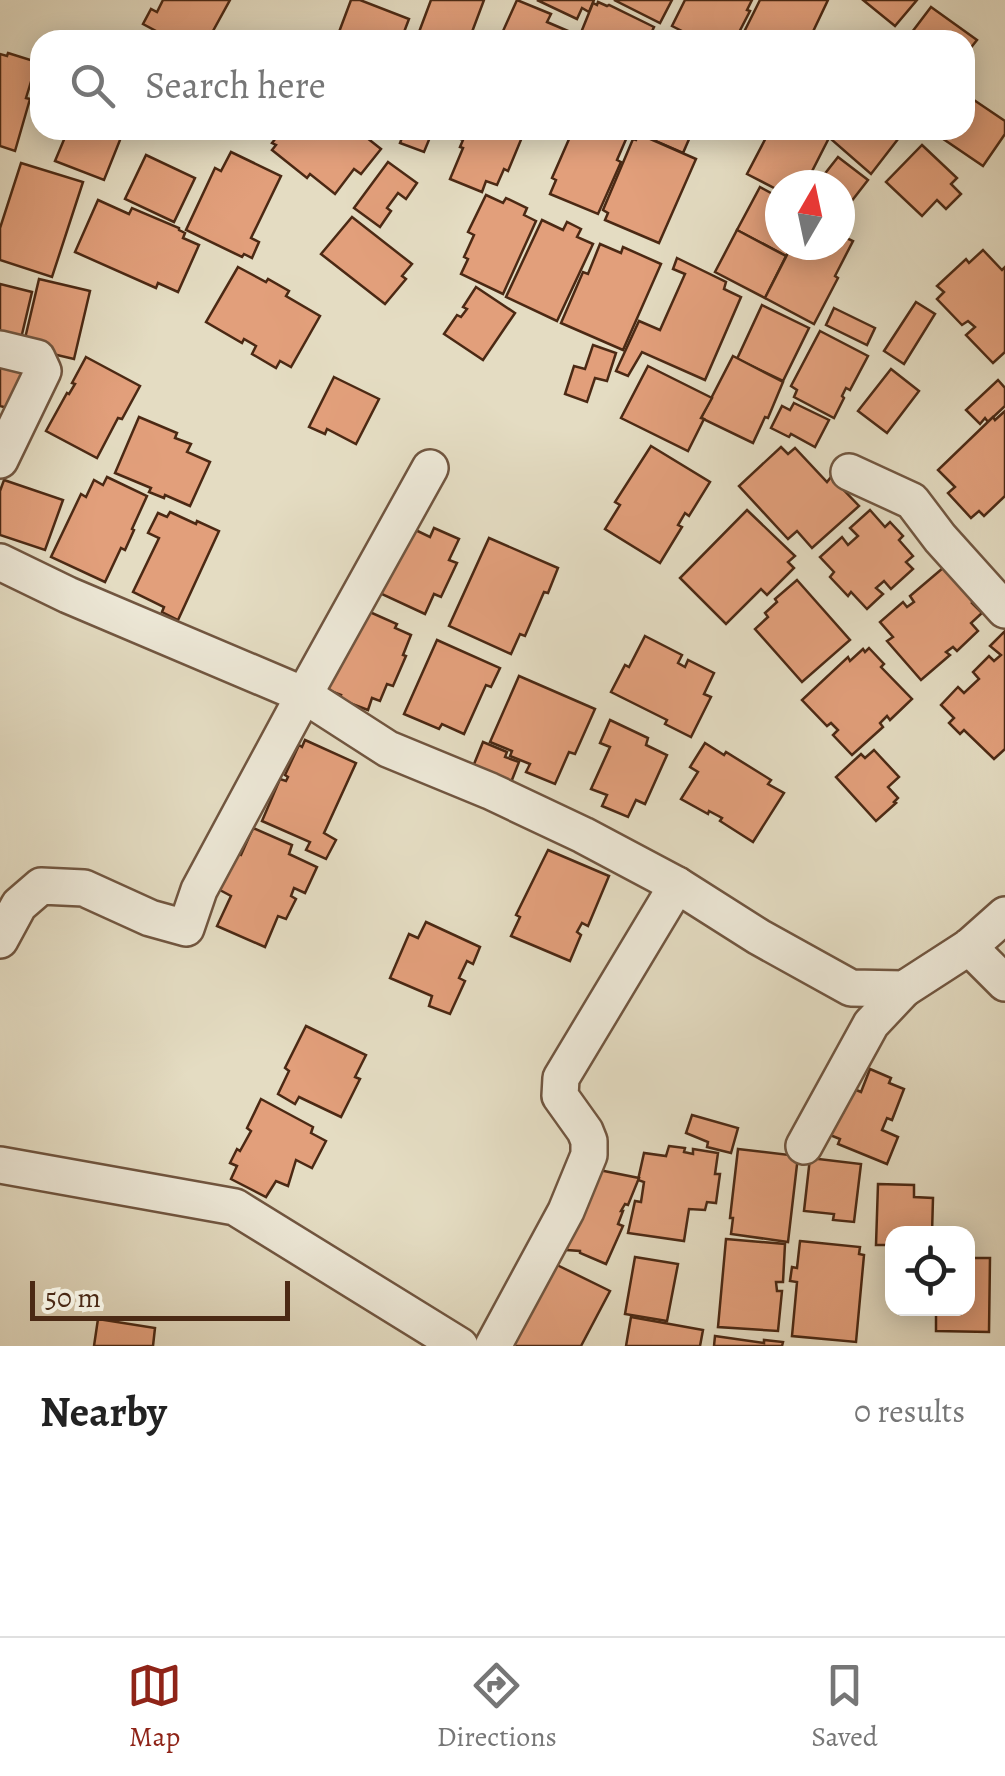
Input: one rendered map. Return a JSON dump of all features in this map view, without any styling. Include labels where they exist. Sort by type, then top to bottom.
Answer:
[{"type":"street","points":[[0,349],[37,358],[43,371],[0,460]]},
{"type":"street","points":[[0,940],[18,905],[41,886],[84,888],[150,918],[186,928],[199,890],[430,468]]},
{"type":"street","points":[[850,472],[912,501],[1005,610]]},
{"type":"street","points":[[0,562],[304,695],[388,749],[583,834],[851,988],[904,989]]},
{"type":"street","points":[[493,1346],[566,1211],[589,1155],[585,1131],[560,1096],[561,1078],[677,885]]},
{"type":"street","points":[[804,1146],[871,1024],[904,989],[970,947],[1005,915]]},
{"type":"street","points":[[970,947],[1005,983]]},
{"type":"street","points":[[0,1165],[236,1207],[460,1346]]},
{"type":"building","points":[[163,0],[230,0],[214,30],[154,30],[143,24],[151,9],[157,12]]},
{"type":"building","points":[[351,0],[409,19],[405,30],[340,30]]},
{"type":"building","points":[[431,0],[484,0],[473,30],[420,30]]},
{"type":"building","points":[[517,0],[551,14],[547,22],[566,30],[504,30]]},
{"type":"building","points":[[537,0],[594,0],[589,12],[582,8],[577,19]]},
{"type":"building","points":[[614,0],[672,0],[660,23]]},
{"type":"building","points":[[685,0],[752,0],[740,30],[680,30],[672,26]]},
{"type":"building","points":[[760,0],[828,0],[814,30],[745,30]]},
{"type":"building","points":[[863,0],[917,0],[895,26]]},
{"type":"building","points":[[593,3],[609,5],[654,27],[582,30]]},
{"type":"building","points":[[931,7],[963,30],[914,30]]},
{"type":"building","points":[[8,53],[30,60],[26,98],[30,99],[15,151],[0,146],[0,54]]},
{"type":"building","points":[[975,101],[1005,121],[1005,134],[983,166],[945,140],[975,140]]},
{"type":"building","points":[[64,140],[120,140],[104,180],[55,161]]},
{"type":"building","points":[[370,140],[381,149],[361,174],[354,169],[335,194],[272,150],[276,145],[272,143]]},
{"type":"building","points":[[401,140],[429,140],[424,152],[400,143]]},
{"type":"building","points":[[463,140],[521,140],[508,171],[504,169],[497,185],[486,181],[482,192],[450,179],[463,148]]},
{"type":"building","points":[[569,140],[626,140],[617,160],[621,162],[598,214],[550,194],[556,180],[552,178]]},
{"type":"building","points":[[633,140],[653,140],[696,159],[659,243],[605,220],[608,213],[603,210]]},
{"type":"building","points":[[653,140],[689,140],[683,153]]},
{"type":"building","points":[[765,140],[828,140],[813,170],[765,170],[765,183],[747,174]]},
{"type":"building","points":[[832,140],[897,140],[871,174]]},
{"type":"building","points":[[922,145],[957,178],[951,184],[961,194],[946,209],[937,200],[922,216],[886,182]]},
{"type":"building","points":[[231,152],[281,176],[251,238],[259,242],[252,258],[186,230],[215,168],[221,171]]},
{"type":"building","points":[[146,155],[195,178],[174,222],[125,199]]},
{"type":"building","points":[[838,157],[855,170],[828,170]]},
{"type":"building","points":[[388,162],[417,183],[406,199],[398,193],[380,227],[354,208]]},
{"type":"building","points":[[21,163],[83,182],[52,277],[0,260],[0,228]]},
{"type":"building","points":[[855,170],[868,180],[855,197]]},
{"type":"building","points":[[760,187],[765,190],[765,245],[737,230]]},
{"type":"building","points":[[486,195],[503,203],[506,198],[527,208],[524,215],[536,221],[503,294],[461,274],[474,235],[468,232]]},
{"type":"building","points":[[98,200],[129,214],[132,208],[179,228],[185,233],[183,238],[199,245],[178,292],[158,283],[156,288],[75,252]]},
{"type":"building","points":[[352,217],[412,264],[402,276],[406,279],[385,304],[321,254]]},
{"type":"building","points":[[542,220],[563,230],[567,222],[581,229],[577,237],[593,244],[557,321],[506,297]]},
{"type":"building","points":[[737,230],[765,245],[765,260],[784,260],[765,298],[715,272]]},
{"type":"building","points":[[600,244],[621,253],[623,247],[661,264],[623,350],[561,323]]},
{"type":"building","points":[[983,250],[1002,270],[1005,267],[1005,352],[993,363],[966,335],[975,327],[968,321],[962,325],[937,299],[944,292],[937,286],[966,259],[969,263]]},
{"type":"building","points":[[677,258],[726,282],[724,289],[741,297],[705,380],[642,352],[628,376],[616,371],[639,321],[660,330],[685,274],[673,269]]},
{"type":"building","points":[[784,260],[843,260],[814,324],[765,298]]},
{"type":"building","points":[[238,267],[289,291],[286,296],[320,316],[291,367],[280,361],[276,368],[252,354],[256,346],[244,339],[242,343],[206,322]]},
{"type":"building","points":[[39,279],[90,291],[74,359],[23,347]]},
{"type":"building","points":[[0,284],[32,292],[19,347],[0,342]]},
{"type":"building","points":[[476,287],[515,313],[483,360],[444,334],[457,315],[461,317],[467,309],[463,307]]},
{"type":"building","points":[[916,302],[935,314],[904,364],[884,351]]},
{"type":"building","points":[[762,305],[809,328],[783,381],[737,359]]},
{"type":"building","points":[[834,308],[875,328],[867,345],[826,325]]},
{"type":"building","points":[[820,331],[868,356],[850,390],[846,388],[834,418],[794,397],[797,390],[791,386]]},
{"type":"building","points":[[593,345],[616,353],[607,381],[595,378],[587,402],[565,394],[574,366],[585,369]]},
{"type":"building","points":[[0,352],[26,359],[11,409],[0,406]]},
{"type":"building","points":[[733,356],[783,382],[753,443],[701,418]]},
{"type":"building","points":[[86,357],[140,386],[97,458],[46,431],[75,384],[72,383]]},
{"type":"building","points":[[648,366],[712,398],[688,451],[621,418]]},
{"type":"building","points":[[891,369],[919,391],[887,433],[858,411]]},
{"type":"building","points":[[334,377],[379,399],[356,444],[327,429],[325,434],[309,427]]},
{"type":"building","points":[[998,380],[1005,388],[1005,406],[988,422],[985,418],[980,424],[966,410]]},
{"type":"building","points":[[794,403],[829,420],[815,447],[771,428],[782,406],[790,410]]},
{"type":"building","points":[[1005,411],[1005,496],[984,516],[979,511],[971,518],[948,493],[955,487],[938,470],[993,417],[995,420]]},
{"type":"building","points":[[139,417],[177,433],[175,438],[191,444],[187,452],[210,462],[190,506],[149,492],[151,488],[115,473]]},
{"type":"building","points":[[651,446],[710,482],[689,516],[685,513],[678,525],[682,527],[660,563],[605,529],[620,505],[615,502]]},
{"type":"building","points":[[781,447],[788,454],[795,448],[827,482],[831,477],[859,506],[812,548],[797,531],[788,539],[739,486]]},
{"type":"building","points":[[107,477],[147,496],[125,550],[121,548],[105,582],[51,557],[81,494],[86,497],[94,480],[103,485]]},
{"type":"building","points":[[4,480],[63,500],[45,550],[0,535],[0,491]]},
{"type":"building","points":[[747,510],[795,556],[788,562],[794,568],[767,595],[761,589],[726,624],[680,578]]},
{"type":"building","points":[[870,510],[885,527],[890,522],[903,536],[899,540],[913,556],[906,562],[913,569],[891,589],[884,581],[876,588],[883,594],[867,609],[830,577],[834,572],[820,557],[842,537],[848,545],[858,536],[850,528]]},
{"type":"building","points":[[170,512],[219,531],[178,620],[162,612],[164,607],[133,592],[159,538],[148,533],[158,513],[167,517]]},
{"type":"building","points":[[403,524],[430,537],[434,528],[459,539],[449,560],[457,563],[441,597],[434,594],[425,614],[373,590]]},
{"type":"building","points":[[489,538],[558,568],[525,636],[520,634],[511,654],[449,626]]},
{"type":"building","points":[[950,562],[980,596],[972,603],[982,613],[971,623],[978,631],[957,651],[953,647],[946,652],[950,655],[921,680],[887,641],[893,637],[880,622],[903,602],[907,607],[914,602],[910,596]]},
{"type":"building","points":[[797,580],[850,640],[802,682],[755,629],[768,617],[765,613],[777,602],[775,599]]},
{"type":"building","points":[[363,609],[397,624],[395,628],[411,635],[393,686],[387,684],[380,701],[372,698],[368,710],[320,687]]},
{"type":"building","points":[[1005,631],[1005,749],[994,759],[964,730],[960,734],[949,723],[954,718],[941,705],[958,687],[964,693],[979,679],[973,672],[989,656],[994,661],[1001,655],[990,646]]},
{"type":"building","points":[[645,636],[682,655],[678,663],[685,667],[688,660],[714,673],[704,694],[711,697],[691,737],[665,724],[667,720],[611,692]]},
{"type":"building","points":[[437,640],[500,668],[491,687],[486,685],[464,734],[442,724],[439,729],[404,714]]},
{"type":"building","points":[[869,648],[884,664],[881,667],[912,699],[890,720],[887,716],[880,723],[883,727],[852,755],[833,735],[838,730],[831,723],[827,726],[802,700],[848,657],[850,661]]},
{"type":"building","points":[[519,676],[595,709],[575,754],[569,752],[555,784],[526,772],[530,764],[490,742]]},
{"type":"building","points":[[610,720],[648,738],[646,745],[667,755],[645,804],[636,800],[628,817],[602,806],[607,795],[591,789],[610,747],[600,743]]},
{"type":"building","points":[[305,740],[356,763],[324,833],[336,840],[326,859],[306,850],[310,842],[262,821],[280,779],[286,781],[285,775]]},
{"type":"building","points":[[483,742],[519,762],[508,790],[470,774]]},
{"type":"building","points":[[705,743],[771,780],[768,784],[784,793],[753,842],[720,821],[722,818],[681,799],[698,772],[690,767]]},
{"type":"building","points":[[874,750],[899,777],[888,787],[898,798],[896,803],[876,821],[836,777],[861,754],[865,758]]},
{"type":"building","points":[[253,828],[292,845],[289,854],[317,867],[305,893],[294,888],[291,896],[296,899],[286,919],[278,916],[265,947],[217,926],[231,896],[218,889],[233,852],[241,855]]},
{"type":"building","points":[[548,850],[609,876],[588,926],[582,923],[577,932],[581,935],[570,961],[511,936],[520,917],[516,915]]},
{"type":"building","points":[[426,922],[480,947],[473,964],[467,961],[459,978],[465,981],[450,1014],[429,1006],[432,996],[390,978],[409,934],[418,938]]},
{"type":"building","points":[[306,1026],[366,1055],[355,1077],[360,1079],[341,1117],[299,1097],[295,1104],[278,1094],[289,1071],[285,1068]]},
{"type":"building","points":[[870,1069],[904,1089],[892,1120],[887,1118],[882,1130],[898,1137],[887,1164],[838,1144],[840,1139],[825,1133],[835,1109],[843,1113],[854,1089],[861,1092]]},
{"type":"building","points":[[261,1099],[313,1127],[311,1133],[326,1141],[312,1168],[296,1160],[288,1186],[276,1181],[266,1197],[231,1179],[237,1166],[230,1163],[251,1131],[247,1128]]},
{"type":"building","points":[[692,1115],[738,1128],[731,1153],[707,1147],[708,1142],[686,1133]]},
{"type":"building","points":[[669,1146],[685,1148],[684,1152],[693,1154],[693,1149],[718,1153],[716,1203],[707,1202],[705,1210],[689,1209],[684,1241],[628,1233],[635,1201],[641,1202],[644,1182],[638,1180],[644,1153],[666,1156]]},
{"type":"building","points":[[738,1149],[798,1156],[788,1242],[731,1234]]},
{"type":"building","points":[[810,1158],[861,1164],[854,1222],[833,1220],[834,1214],[804,1211]]},
{"type":"building","points":[[594,1169],[639,1178],[628,1205],[621,1211],[618,1224],[623,1226],[606,1264],[580,1251],[567,1250],[567,1236]]},
{"type":"building","points":[[878,1184],[914,1185],[914,1197],[933,1198],[932,1226],[885,1226],[885,1245],[876,1245]]},
{"type":"building","points":[[726,1239],[785,1244],[783,1282],[776,1282],[777,1291],[782,1291],[778,1331],[718,1327]]},
{"type":"building","points":[[800,1241],[860,1247],[859,1254],[864,1255],[856,1342],[792,1336],[797,1282],[790,1281],[792,1267],[797,1268]]},
{"type":"building","points":[[635,1257],[678,1264],[667,1321],[625,1314]]},
{"type":"building","points":[[975,1258],[990,1258],[989,1332],[936,1331],[936,1316],[975,1316]]},
{"type":"building","points":[[553,1263],[610,1291],[581,1346],[509,1346]]},
{"type":"building","points":[[631,1317],[703,1330],[700,1346],[626,1346]]},
{"type":"building","points":[[98,1319],[155,1328],[153,1346],[94,1346]]},
{"type":"building","points":[[715,1336],[783,1342],[782,1346],[714,1346]]}]
